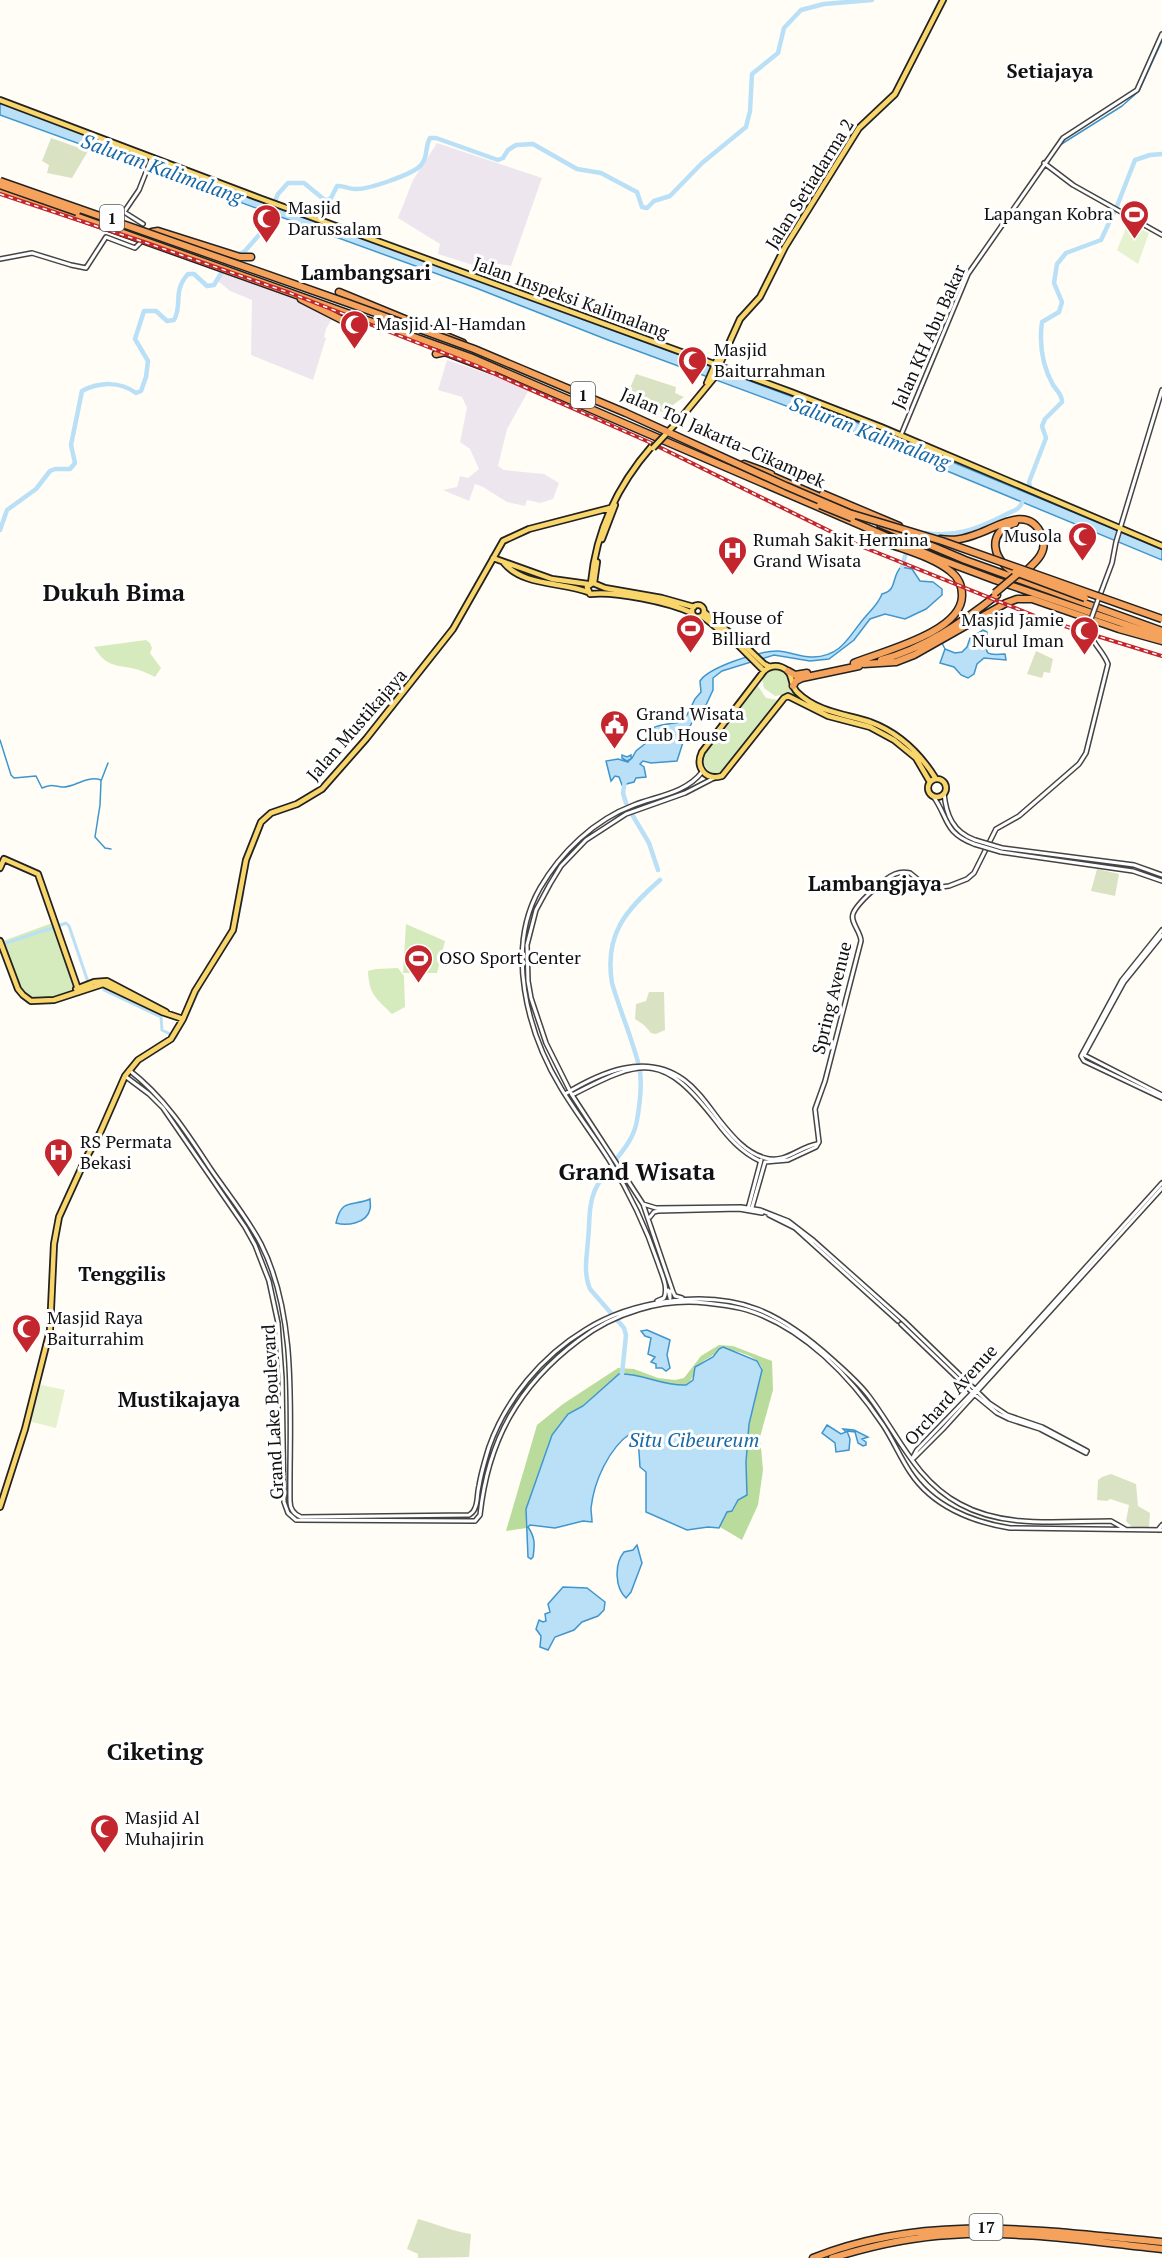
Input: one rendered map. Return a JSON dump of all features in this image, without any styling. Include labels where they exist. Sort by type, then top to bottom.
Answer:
[{"type":"highway","name":"Jalan Tol Jakarta–Cikampek","points":[[0,180],[224,258],[232,258],[475,348],[588,395],[927,545],[1162,631]]},
{"type":"highway","name":"1","points":[[0,180],[453,341],[606,404],[849,513],[942,541],[1162,622]]},
{"type":"highway","name":"Jalan Tol Jakarta–Cikampek","points":[[0,187],[470,357],[870,531],[995,580],[1162,639]]},
{"type":"highway","name":"1","points":[[0,187],[499,362],[637,421],[835,512],[960,551],[1069,592],[1162,622]]},
{"type":"highway","points":[[152,232],[158,231],[232,258],[251,257]]},
{"type":"highway","points":[[283,290],[348,323]]},
{"type":"highway","points":[[339,292],[446,334],[475,348]]},
{"type":"highway","points":[[436,354],[445,351],[541,388]]},
{"type":"highway","points":[[744,464],[934,538],[962,539],[1010,520],[1026,520],[1040,532],[1043,547],[1037,560],[962,622],[930,641],[899,655],[802,678],[793,686]]},
{"type":"highway","points":[[1025,570],[1037,553],[1040,544],[1037,534],[1029,525],[1010,524],[999,534],[996,544],[997,554],[1005,567],[1045,585],[1141,621],[1145,626]]},
{"type":"highway","points":[[854,663],[896,648],[948,622],[957,614],[962,597],[959,581],[948,569],[882,541],[870,531]]},
{"type":"highway","points":[[788,671],[799,675],[897,651],[932,637],[996,594]]},
{"type":"highway","points":[[864,664],[896,662],[914,655],[1006,603],[1017,600],[1032,599],[1119,629],[1162,639]]},
{"type":"highway","name":"17","points":[[813,2258],[890,2235],[951,2228],[1026,2230],[1162,2242]]},
{"type":"highway","name":"17","points":[[832,2258],[893,2242],[951,2235],[1026,2236],[1162,2248]]},
{"type":"main road","name":"Jalan Setiadarma 2","points":[[613,507],[652,447],[711,379],[740,319],[760,297],[785,247],[856,132],[895,94],[943,0]]},
{"type":"main road","name":"Jalan Inspeksi Kalimalang","points":[[0,100],[260,198],[384,240],[706,361],[901,436],[1162,546]]},
{"type":"main road","points":[[706,361],[722,357]]},
{"type":"main road","points":[[596,592],[593,584],[596,551],[606,518],[613,507]]},
{"type":"main road","points":[[588,592],[593,584],[600,547],[613,507]]},
{"type":"main road","name":"Jalan Mustikajaya","points":[[0,1505],[25,1429],[50,1330],[56,1226],[125,1076],[138,1060],[167,1043],[174,1035],[195,991],[233,930],[246,860],[261,822],[271,813],[297,804],[322,789],[366,739],[453,629],[503,541],[510,536],[613,507]]},
{"type":"main road","points":[[597,510],[606,518]]},
{"type":"main road","points":[[493,558],[503,562],[515,572],[551,582],[582,587],[593,584],[671,605],[692,613],[696,617],[703,614]]},
{"type":"main road","points":[[582,587],[592,594],[596,592],[637,596],[694,607],[700,606],[703,614],[764,664],[770,667],[781,667],[788,671],[796,691],[819,706],[871,723],[897,735],[919,755],[936,779],[944,782],[944,793],[937,797],[933,796],[928,789],[930,782],[916,758],[894,740],[870,728],[828,716],[788,696],[784,698],[727,772],[714,778],[701,774],[699,762],[701,754],[764,671],[770,667]]},
{"type":"main road","points":[[692,613],[694,607]]},
{"type":"main road","points":[[738,642],[764,671]]},
{"type":"main road","points":[[930,782],[936,779]]},
{"type":"main road","points":[[0,868],[12,862],[38,874],[78,990]]},
{"type":"main road","points":[[1,943],[15,982],[26,998],[41,1002],[54,1000],[94,982],[107,981],[183,1019]]},
{"type":"street","name":"Jalan KH Abu Bakar","points":[[901,436],[964,281],[1063,138],[1137,90],[1162,34]]},
{"type":"street","points":[[143,224],[124,212],[139,190],[152,157]]},
{"type":"street","points":[[1044,163],[1073,185],[1162,235]]},
{"type":"street","points":[[0,259],[32,253],[86,268],[106,237],[135,248],[140,243]]},
{"type":"street","points":[[1121,529],[1162,390]]},
{"type":"street","name":"Spring Avenue","points":[[817,1144],[819,1138],[815,1108],[825,1081],[861,942],[860,934],[852,918],[853,913],[867,896],[894,874],[910,873],[926,886],[933,888],[949,886],[972,876],[996,829],[1019,816],[1084,759],[1108,663],[1092,639],[1089,630],[1090,622],[1111,565],[1121,529]]},
{"type":"street","points":[[686,1299],[675,1296],[643,1204],[570,1095],[565,1094],[540,1041],[526,994],[523,945],[534,901],[545,879],[565,853],[593,828],[630,806],[684,787],[701,774],[705,782]]},
{"type":"street","points":[[664,1266],[672,1296],[670,1298],[642,1220],[570,1095],[546,1043],[531,998],[528,981],[528,945],[532,923],[540,902],[560,869],[586,840],[626,814],[685,793],[714,778]]},
{"type":"street","points":[[944,793],[946,811],[954,826],[975,842]]},
{"type":"street","points":[[933,796],[950,829],[964,840],[1002,850],[1133,871],[1162,881]]},
{"type":"street","points":[[1002,850],[1134,866],[1162,875]]},
{"type":"street","points":[[1162,930],[1124,982],[1084,1053],[1086,1058],[1162,1097]]},
{"type":"street","points":[[1157,938],[1162,934]]},
{"type":"street","points":[[570,1095],[618,1069],[642,1066],[666,1070],[683,1079],[697,1091],[740,1144],[765,1158],[782,1159],[817,1144]]},
{"type":"street","points":[[642,1066],[677,1078],[733,1142],[748,1155],[760,1161]]},
{"type":"street","name":"Grand Lake Boulevard","points":[[129,1070],[153,1089],[172,1110],[249,1225],[268,1262],[285,1332],[288,1362],[290,1506],[297,1515],[409,1522],[464,1517],[473,1512],[493,1438],[511,1402],[530,1377],[571,1340],[637,1306],[686,1299],[722,1299],[760,1310],[795,1329],[858,1384],[877,1406],[923,1477],[958,1503],[982,1514],[1023,1521],[1111,1521],[1129,1530]]},
{"type":"street","name":"Grand Lake Boulevard","points":[[125,1076],[163,1108],[250,1235],[264,1265],[275,1295],[284,1420],[284,1502],[291,1516],[301,1521],[409,1517],[472,1521],[478,1518],[483,1488],[494,1449],[514,1406],[559,1354],[608,1319]]},
{"type":"street","points":[[149,1094],[149,1090],[153,1089]]},
{"type":"street","points":[[748,1209],[765,1162],[788,1160],[814,1148],[817,1144]]},
{"type":"street","points":[[748,1209],[760,1161],[765,1158]]},
{"type":"street","name":"Orchard Avenue","points":[[912,1459],[944,1429],[1162,1183]]},
{"type":"street","name":"Orchard Avenue","points":[[975,1392],[1162,1188]]},
{"type":"street","points":[[643,1204],[656,1208],[748,1209],[773,1215],[796,1226],[900,1318],[975,1392]]},
{"type":"street","points":[[649,1219],[658,1211],[748,1209],[772,1216],[795,1228],[975,1392],[1002,1412],[1042,1427],[1087,1452]]},
{"type":"street","points":[[652,1303],[666,1295],[663,1280]]},
{"type":"street","name":"Grand Lake Boulevard","points":[[617,1315],[674,1303],[697,1302],[735,1307],[758,1314],[788,1330],[841,1370],[884,1426],[918,1482],[933,1497],[979,1522],[1010,1528],[1129,1530],[1161,1528]]},
{"type":"street","points":[[281,1362],[288,1362]]},
{"type":"street","points":[[854,1388],[858,1384]]},
{"type":"street","points":[[284,1478],[289,1478]]},
{"type":"street","points":[[409,1517],[409,1522]]},
{"type":"street","points":[[1108,1529],[1114,1526],[1111,1521]]},
{"type":"shaded area","points":[[437,143],[542,178],[511,266],[479,261],[476,266],[438,254],[440,244],[398,218],[413,180]]},
{"type":"shaded area","points":[[222,271],[283,292],[333,317],[326,329],[324,337],[326,338],[313,380],[251,355],[252,300],[230,291],[218,281]]},
{"type":"shaded area","points":[[447,360],[530,388],[507,429],[498,466],[504,470],[544,474],[559,483],[553,499],[540,503],[527,500],[525,506],[507,502],[475,484],[469,501],[443,490],[457,487],[460,476],[468,478],[479,469],[470,449],[460,442],[467,408],[462,397],[438,390]]},
{"type":"green space","points":[[51,138],[88,151],[72,178],[47,173],[49,165],[42,161]]},
{"type":"green space","name":"Lapangan Kobra","points":[[1128,223],[1149,233],[1138,264],[1117,250]]},
{"type":"green space","points":[[636,374],[676,387],[675,393],[684,397],[663,412],[625,400]]},
{"type":"green space","points":[[146,640],[152,648],[150,653],[161,668],[155,677],[139,670],[107,662],[94,647]]},
{"type":"green space","points":[[1036,651],[1053,659],[1050,673],[1044,672],[1042,678],[1027,674]]},
{"type":"green space","points":[[779,669],[786,674],[794,696],[787,694],[775,696],[764,688],[762,679],[770,670]]},
{"type":"green space","points":[[757,685],[766,698],[778,700],[726,770],[718,774],[709,772],[703,763],[704,756]]},
{"type":"green space","points":[[1097,869],[1119,874],[1115,896],[1091,891]]},
{"type":"green space","points":[[52,923],[74,984],[67,994],[62,996],[49,999],[30,998],[18,986],[3,941]]},
{"type":"green space","points":[[406,924],[445,941],[437,973],[403,973]]},
{"type":"green space","points":[[398,968],[404,976],[405,1007],[392,1014],[372,991],[368,971]]},
{"type":"green space","points":[[649,992],[664,992],[665,1030],[656,1034],[651,1033],[635,1019],[636,1004],[646,1001]]},
{"type":"green space","points":[[719,1345],[733,1346],[772,1361],[773,1390],[760,1437],[763,1470],[758,1505],[742,1540],[720,1527],[727,1512],[733,1511],[738,1500],[747,1495],[746,1462],[749,1424],[762,1368],[755,1359],[749,1356],[719,1349],[700,1364],[686,1385],[619,1374],[583,1406],[568,1414],[552,1435],[526,1509],[526,1528],[506,1531],[537,1425],[563,1404],[618,1368],[634,1369],[658,1378],[675,1380],[684,1378],[701,1356]]},
{"type":"green space","points":[[37,1384],[65,1390],[56,1428],[28,1421]]},
{"type":"green space","points":[[1111,1474],[1136,1484],[1138,1506],[1150,1513],[1149,1527],[1132,1527],[1126,1521],[1129,1505],[1110,1499],[1097,1500],[1098,1480]]},
{"type":"green space","points":[[418,2219],[471,2234],[469,2257],[418,2258],[418,2254],[407,2249]]},
{"type":"water","name":"Saluran Kalimalang","points":[[0,103],[815,405],[1162,549],[1162,560],[824,420],[608,340],[476,288],[0,115]]},
{"type":"water","points":[[901,567],[912,569],[920,581],[933,582],[942,589],[942,595],[926,609],[905,619],[885,614],[870,619],[854,640],[829,659],[810,661],[774,655],[722,671],[713,678],[713,690],[706,705],[699,709],[685,736],[677,761],[651,763],[643,761],[640,764],[644,767],[646,777],[636,778],[634,782],[622,785],[619,777],[615,776],[611,781],[606,761],[618,759],[628,762],[630,759],[627,761],[622,758],[622,755],[627,757],[631,755],[631,759],[636,751],[646,743],[646,736],[653,728],[684,721],[701,692],[700,681],[713,670],[747,657],[769,652],[782,651],[808,657],[832,653],[844,643],[879,601],[882,594],[890,590]]},
{"type":"water","points":[[983,630],[987,632],[987,652],[1005,654],[1006,660],[984,658],[977,664],[974,674],[968,678],[961,675],[954,667],[940,663],[945,649],[955,653],[962,652],[967,647],[970,638]]},
{"type":"water","points":[[370,1199],[368,1214],[361,1221],[350,1224],[336,1223],[341,1209],[345,1206]]},
{"type":"water","points":[[647,1330],[670,1340],[667,1355],[670,1368],[666,1371],[656,1368],[656,1364],[651,1362],[655,1357],[648,1354],[651,1338],[645,1336],[641,1331]]},
{"type":"water","name":"Situ Cibeureum","points":[[723,1347],[757,1361],[762,1370],[749,1424],[746,1462],[747,1495],[738,1500],[732,1511],[727,1512],[719,1528],[687,1530],[646,1512],[646,1472],[640,1467],[638,1437],[631,1433],[609,1456],[599,1476],[591,1508],[592,1522],[583,1521],[555,1528],[530,1525],[528,1527],[533,1537],[534,1548],[533,1557],[531,1559],[528,1557],[526,1509],[552,1435],[568,1414],[583,1406],[619,1374],[686,1385],[693,1380],[695,1367],[713,1357]]},
{"type":"water","points":[[827,1425],[841,1434],[846,1432],[843,1429],[854,1430],[868,1437],[862,1439],[866,1445],[858,1443],[855,1432],[847,1431],[850,1439],[849,1450],[836,1452],[835,1443],[822,1433]]},
{"type":"water","points":[[637,1545],[642,1563],[631,1592],[626,1598],[618,1582],[617,1569],[624,1552],[633,1550]]},
{"type":"water","points":[[563,1587],[587,1588],[605,1602],[604,1610],[598,1616],[582,1622],[574,1630],[555,1637],[548,1650],[540,1647],[541,1636],[536,1629],[539,1620],[546,1621],[545,1614],[550,1612],[548,1604]]},
{"type":"waterway","points":[[0,530],[7,510],[36,489],[50,471],[70,469],[75,463],[71,445],[82,391],[109,384],[123,386],[136,393],[141,391],[148,361],[135,339],[144,311],[156,311],[167,321],[174,320],[178,309],[180,287],[188,274],[194,274],[207,286],[214,285],[229,260],[245,251],[259,235],[278,194],[288,183],[304,183],[326,201],[331,198],[337,186],[361,189],[390,181],[417,169],[425,159],[430,138],[436,138],[498,160],[516,145],[533,144],[577,169],[601,173],[637,192],[642,207],[647,208],[654,201],[670,196],[702,163],[746,127],[750,111],[752,74],[778,53],[784,28],[801,10],[824,4],[872,0]]},
{"type":"waterway","points":[[1060,145],[1122,106],[1139,91],[1162,41]]},
{"type":"waterway","points":[[1117,206],[1135,160],[1162,154]]},
{"type":"waterway","points":[[1048,163],[1052,156]]},
{"type":"waterway","points":[[1030,487],[1029,482],[1046,438],[1042,426],[1045,419],[1062,402],[1046,370],[1041,338],[1042,322],[1059,312],[1062,302],[1054,283],[1057,264],[1066,253],[1101,240],[1115,210]]},
{"type":"waterway","points":[[925,533],[946,534],[975,528],[1014,511],[1022,503]]},
{"type":"waterway","points":[[902,567],[905,556]]},
{"type":"waterway","points":[[942,643],[945,649]]},
{"type":"waterway","points":[[0,740],[14,778],[36,776],[42,788],[67,787],[90,779],[101,780]]},
{"type":"waterway","points":[[108,763],[101,781],[95,837],[105,848],[111,849]]},
{"type":"waterway","points":[[625,780],[623,793],[626,803]]},
{"type":"waterway","points":[[633,816],[649,843],[658,870]]},
{"type":"waterway","points":[[622,1374],[626,1335],[624,1328],[590,1289],[586,1265],[591,1202],[600,1181],[630,1139],[641,1093],[639,1066],[612,983],[611,950],[620,924],[637,902],[660,880]]},
{"type":"waterway","points":[[222,951],[235,932],[243,892]]},
{"type":"waterway","points":[[47,930],[66,923],[69,926],[88,982]]},
{"type":"waterway","points":[[0,945],[48,929]]},
{"type":"waterway","points":[[189,1011],[204,979]]},
{"type":"waterway","points":[[104,990],[161,1017],[162,1030],[176,1037],[180,1027]]},
{"type":"railway","points":[[0,194],[290,293],[477,366],[649,442],[858,545],[1045,620],[1162,656]]},
{"type":"place","name":"Lapangan Kobra","points":[[1134,240]]},
{"type":"place","name":"Masjid Darussalam","points":[[267,244]]},
{"type":"place","name":"Masjid Al-Hamdan","points":[[355,350]]},
{"type":"place","name":"Masjid Baiturrahman","points":[[693,386]]},
{"type":"place","name":"Musola","points":[[1083,562]]},
{"type":"place","name":"Rumah Sakit Hermina Grand Wisata","points":[[732,576]]},
{"type":"place","name":"House of Billiard","points":[[691,654]]},
{"type":"place","name":"Masjid Jamie Nurul Iman","points":[[1085,656]]},
{"type":"place","name":"Grand Wisata Club House","points":[[615,750]]},
{"type":"place","name":"OSO Sport Center","points":[[418,984]]},
{"type":"place","name":"RS Permata Bekasi","points":[[59,1178]]},
{"type":"place","name":"Masjid Raya Baiturrahim","points":[[26,1354]]},
{"type":"place","name":"Masjid Al Muhajirin","points":[[104,1854]]},
{"type":"district","name":"Setiajaya","points":[[1050,71]]},
{"type":"district","name":"Lambangsari","points":[[366,273]]},
{"type":"district","name":"Dukuh Bima","points":[[114,593]]},
{"type":"district","name":"Lambangjaya","points":[[875,884]]},
{"type":"district","name":"Grand Wisata","points":[[637,1172]]},
{"type":"district","name":"Tenggilis","points":[[122,1274]]},
{"type":"district","name":"Mustikajaya","points":[[179,1400]]},
{"type":"district","name":"Ciketing","points":[[155,1752]]}]
